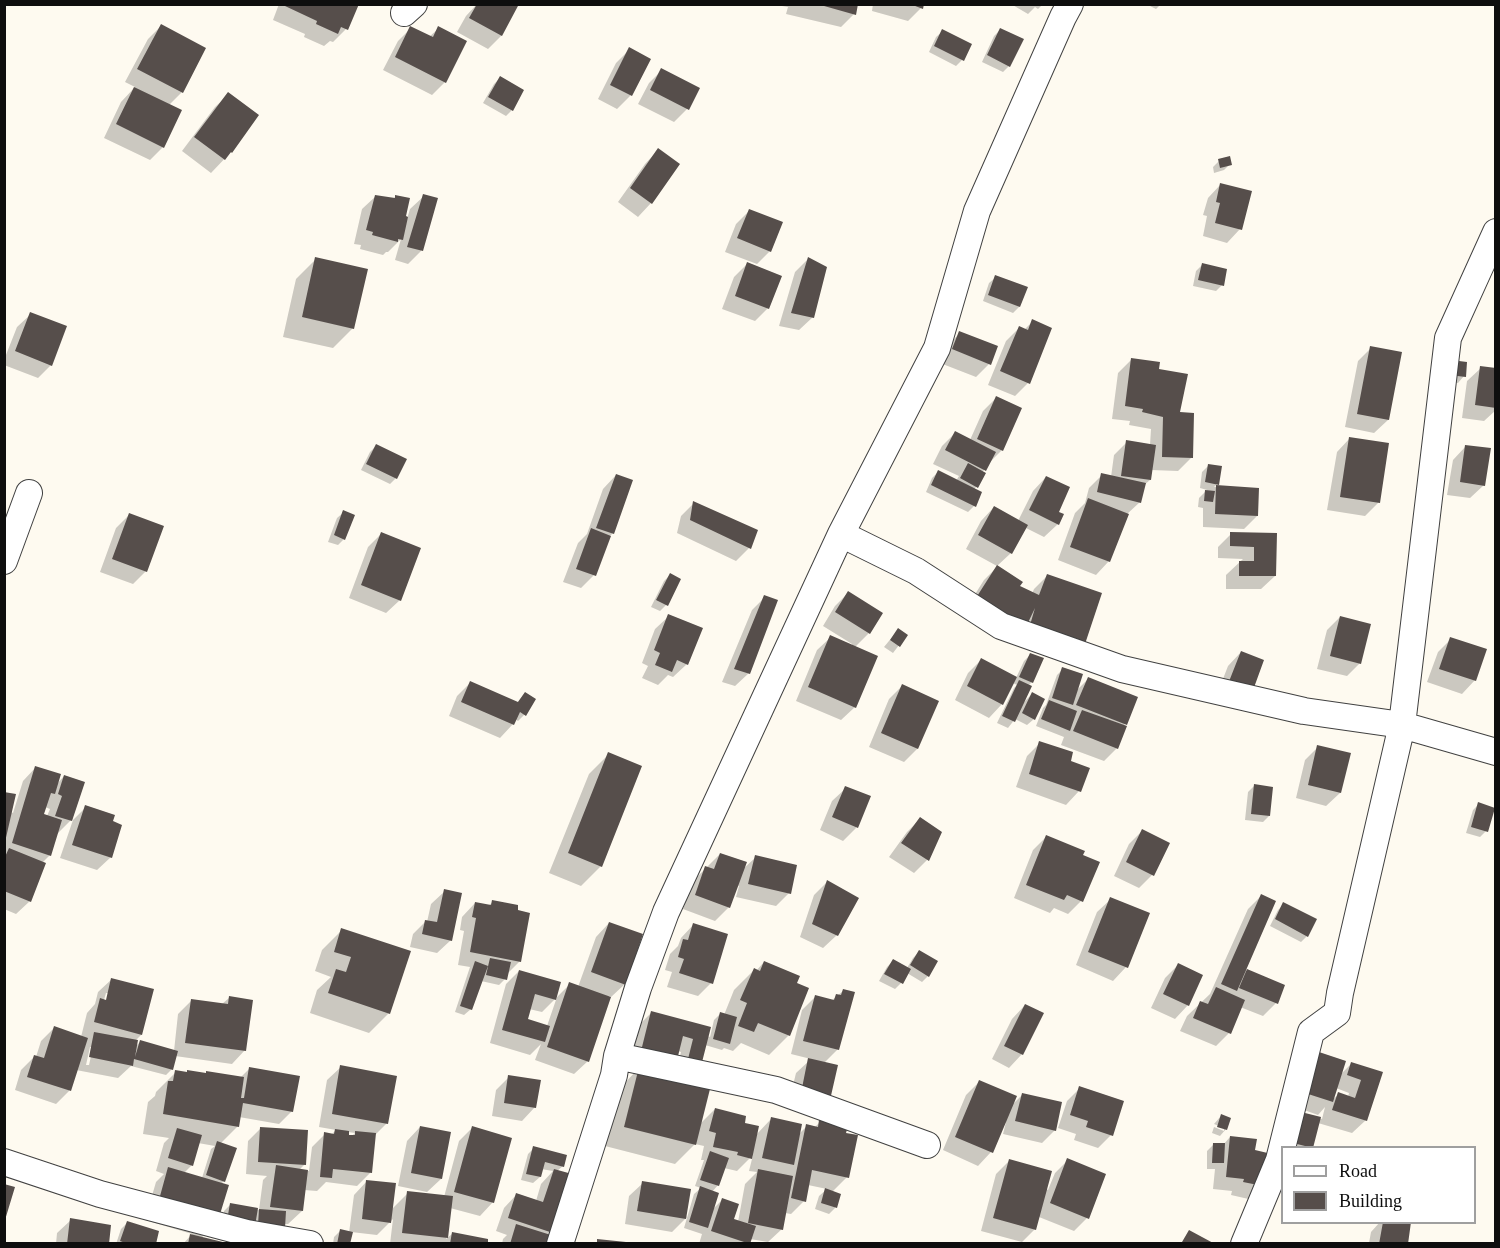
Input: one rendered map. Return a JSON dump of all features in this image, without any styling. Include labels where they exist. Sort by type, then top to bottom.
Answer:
[{"type":"street","points":[[560,1244],[614,1075],[617,1056],[638,988],[666,912],[841,534],[937,348],[977,211],[1070,4]]},
{"type":"street","points":[[1282,1146],[1311,1032],[1337,1013],[1402,724],[1448,338],[1496,232]]},
{"type":"street","points":[[4,561],[29,493]]},
{"type":"street","points":[[841,534],[916,572],[1001,626],[1122,669],[1304,711],[1402,724],[1496,752]]},
{"type":"street","points":[[617,1056],[776,1090],[927,1145]]},
{"type":"street","points":[[1244,1244],[1281,1152]]},
{"type":"street","points":[[4,1162],[100,1194],[247,1233],[310,1244]]},
{"type":"building","points":[[286,4],[359,4],[348,30],[341,27],[338,34],[316,24],[317,21],[285,6]]},
{"type":"building","points":[[477,4],[519,4],[502,36],[469,18]]},
{"type":"building","points":[[817,4],[858,4],[856,15]]},
{"type":"building","points":[[910,4],[924,4],[923,9]]},
{"type":"building","points":[[161,24],[206,48],[183,93],[137,69]]},
{"type":"building","points":[[410,26],[433,37],[438,26],[467,41],[446,83],[395,57]]},
{"type":"building","points":[[1000,28],[1024,39],[1010,67],[987,55]]},
{"type":"building","points":[[942,29],[972,44],[964,61],[934,46]]},
{"type":"building","points":[[629,47],[651,59],[632,96],[610,85]]},
{"type":"building","points":[[661,68],[700,88],[689,110],[650,90]]},
{"type":"building","points":[[500,76],[524,90],[513,111],[488,97]]},
{"type":"building","points":[[134,87],[182,110],[164,148],[116,124]]},
{"type":"building","points":[[228,92],[259,115],[225,160],[194,137]]},
{"type":"building","points":[[658,148],[680,164],[652,204],[630,188]]},
{"type":"building","points":[[1230,156],[1232,165],[1220,168],[1218,159]]},
{"type":"building","points":[[1220,183],[1252,191],[1242,230],[1215,223],[1220,203],[1216,202]]},
{"type":"building","points":[[423,194],[438,198],[423,251],[407,247]]},
{"type":"building","points":[[375,195],[410,198],[403,240],[398,239],[398,242],[372,235],[373,232],[366,230]]},
{"type":"building","points":[[749,209],[783,222],[771,252],[737,238]]},
{"type":"building","points":[[315,257],[368,269],[354,329],[302,317]]},
{"type":"building","points":[[808,257],[827,267],[814,318],[791,313]]},
{"type":"building","points":[[747,262],[782,276],[769,309],[735,296]]},
{"type":"building","points":[[1202,263],[1227,269],[1224,286],[1198,280]]},
{"type":"building","points":[[995,275],[1028,287],[1020,307],[988,295]]},
{"type":"building","points":[[30,312],[67,326],[52,366],[15,351]]},
{"type":"building","points":[[1032,319],[1052,328],[1030,384],[1000,371],[1019,326],[1028,330]]},
{"type":"building","points":[[959,331],[998,346],[991,365],[952,349]]},
{"type":"building","points":[[1370,346],[1402,352],[1389,420],[1357,414]]},
{"type":"building","points":[[1131,358],[1160,362],[1159,369],[1188,374],[1180,412],[1194,413],[1193,458],[1162,457],[1163,417],[1142,412],[1143,409],[1125,406]]},
{"type":"building","points":[[1451,360],[1467,362],[1466,377],[1449,375]]},
{"type":"building","points":[[1480,366],[1496,368],[1496,408],[1475,405]]},
{"type":"building","points":[[996,396],[1022,408],[1003,451],[977,439]]},
{"type":"building","points":[[955,431],[996,452],[986,471],[945,450]]},
{"type":"building","points":[[1349,437],[1389,443],[1380,503],[1340,497]]},
{"type":"building","points":[[1126,440],[1156,445],[1151,480],[1121,476]]},
{"type":"building","points":[[376,444],[407,459],[397,479],[366,464]]},
{"type":"building","points":[[1465,445],[1491,448],[1485,486],[1460,482]]},
{"type":"building","points":[[968,463],[986,473],[978,488],[960,478]]},
{"type":"building","points":[[1208,464],[1222,466],[1219,485],[1205,482]]},
{"type":"building","points":[[938,470],[982,492],[976,507],[931,485]]},
{"type":"building","points":[[1101,473],[1146,483],[1141,503],[1097,492]]},
{"type":"building","points":[[616,474],[633,480],[614,534],[596,528]]},
{"type":"building","points":[[1046,476],[1070,487],[1059,512],[1064,514],[1059,525],[1029,510]]},
{"type":"building","points":[[1216,485],[1259,488],[1258,516],[1215,514]]},
{"type":"building","points":[[1205,490],[1215,491],[1213,502],[1204,501]]},
{"type":"building","points":[[1088,498],[1129,514],[1110,562],[1070,547]]},
{"type":"building","points":[[693,501],[758,530],[751,549],[690,520]]},
{"type":"building","points":[[994,506],[1028,525],[1012,554],[978,535]]},
{"type":"building","points":[[343,510],[355,515],[345,540],[334,535]]},
{"type":"building","points":[[129,513],[164,526],[147,572],[112,559]]},
{"type":"building","points":[[591,528],[611,536],[596,576],[576,569]]},
{"type":"building","points":[[381,532],[421,548],[401,601],[361,585]]},
{"type":"building","points":[[1230,532],[1277,533],[1276,576],[1239,576],[1239,561],[1254,561],[1254,547],[1230,546]]},
{"type":"building","points":[[997,565],[1023,582],[1020,586],[1039,595],[1047,574],[1102,593],[1085,644],[1030,625],[1035,608],[1025,629],[974,601]]},
{"type":"building","points":[[670,573],[681,579],[668,606],[656,600]]},
{"type":"building","points":[[848,591],[883,613],[870,634],[835,612]]},
{"type":"building","points":[[764,595],[778,600],[750,674],[734,669]]},
{"type":"building","points":[[668,614],[703,628],[688,665],[677,660],[672,672],[655,665],[660,653],[654,650]]},
{"type":"building","points":[[1340,616],[1371,624],[1361,664],[1330,656]]},
{"type":"building","points":[[898,628],[908,635],[900,647],[890,640]]},
{"type":"building","points":[[830,635],[878,656],[856,708],[808,687]]},
{"type":"building","points":[[1450,637],[1487,649],[1476,681],[1439,669]]},
{"type":"building","points":[[1241,651],[1264,660],[1252,693],[1228,684]]},
{"type":"building","points":[[1030,653],[1044,658],[1033,683],[1019,677]]},
{"type":"building","points":[[981,658],[1017,677],[1003,705],[967,686]]},
{"type":"building","points":[[1062,667],[1083,674],[1073,705],[1052,698]]},
{"type":"building","points":[[1088,677],[1138,697],[1127,725],[1076,705]]},
{"type":"building","points":[[1019,680],[1032,686],[1015,722],[1002,716]]},
{"type":"building","points":[[470,681],[518,702],[525,692],[536,699],[526,716],[520,712],[514,725],[461,702]]},
{"type":"building","points":[[902,684],[939,701],[918,749],[881,733]]},
{"type":"building","points":[[1032,692],[1045,699],[1035,720],[1022,713]]},
{"type":"building","points":[[1049,700],[1077,711],[1070,731],[1041,719]]},
{"type":"building","points":[[1082,710],[1127,726],[1118,749],[1073,731]]},
{"type":"building","points":[[1039,741],[1073,752],[1071,761],[1090,768],[1081,792],[1029,774]]},
{"type":"building","points":[[1317,745],[1351,753],[1341,793],[1308,785]]},
{"type":"building","points":[[608,752],[642,766],[602,867],[568,853]]},
{"type":"building","points":[[35,766],[61,774],[55,794],[51,793],[44,814],[62,820],[51,856],[12,843]]},
{"type":"building","points":[[64,775],[85,782],[72,821],[55,816],[62,796],[58,794]]},
{"type":"building","points":[[1254,784],[1273,787],[1270,816],[1251,814]]},
{"type":"building","points":[[845,786],[871,796],[858,828],[832,817]]},
{"type":"building","points":[[4,792],[16,794],[5,842],[4,842]]},
{"type":"building","points":[[1478,802],[1495,808],[1488,832],[1471,827]]},
{"type":"building","points":[[85,805],[115,815],[113,821],[122,825],[112,858],[72,845]]},
{"type":"building","points":[[920,817],[942,832],[929,861],[901,843]]},
{"type":"building","points":[[1142,829],[1170,843],[1154,876],[1126,862]]},
{"type":"building","points":[[1046,835],[1085,851],[1083,855],[1100,862],[1083,902],[1067,895],[1064,900],[1026,885]]},
{"type":"building","points":[[9,848],[46,863],[31,902],[4,891],[4,859]]},
{"type":"building","points":[[720,853],[747,862],[730,908],[695,895],[705,866],[714,869]]},
{"type":"building","points":[[755,855],[797,865],[791,894],[748,884]]},
{"type":"building","points":[[827,880],[859,898],[838,936],[812,924]]},
{"type":"building","points":[[444,889],[462,893],[452,941],[422,934],[425,920],[437,922]]},
{"type":"building","points":[[1261,894],[1276,901],[1237,991],[1221,984]]},
{"type":"building","points":[[1110,897],[1150,913],[1128,968],[1088,952]]},
{"type":"building","points":[[492,900],[518,905],[518,910],[530,913],[521,962],[470,952],[476,918],[472,917],[475,902],[491,905]]},
{"type":"building","points":[[1283,902],[1317,919],[1308,937],[1275,919]]},
{"type":"building","points":[[609,922],[643,934],[626,985],[591,972]]},
{"type":"building","points":[[693,923],[728,934],[713,984],[679,973],[684,959],[678,957],[683,939],[688,940]]},
{"type":"building","points":[[341,928],[411,951],[390,1014],[328,993],[336,969],[346,972],[351,957],[334,952]]},
{"type":"building","points":[[919,950],[938,961],[929,977],[910,965]]},
{"type":"building","points":[[490,958],[511,962],[507,980],[486,975]]},
{"type":"building","points":[[893,959],[911,969],[903,984],[884,974]]},
{"type":"building","points":[[475,961],[488,966],[472,1010],[460,1006]]},
{"type":"building","points":[[764,961],[800,976],[797,983],[809,988],[790,1036],[758,1023],[754,1032],[738,1026],[747,1003],[740,1000],[754,968],[760,971]]},
{"type":"building","points":[[1178,963],[1203,975],[1189,1006],[1163,994]]},
{"type":"building","points":[[1247,969],[1285,985],[1278,1004],[1239,988]]},
{"type":"building","points":[[519,970],[561,982],[556,1000],[535,994],[528,1019],[550,1026],[545,1042],[502,1030]]},
{"type":"building","points":[[111,978],[154,989],[142,1035],[94,1022],[100,998],[106,1000]]},
{"type":"building","points":[[569,982],[611,997],[589,1062],[547,1047]]},
{"type":"building","points":[[1216,987],[1245,1000],[1231,1034],[1193,1018],[1200,1001],[1208,1004]]},
{"type":"building","points":[[843,989],[855,992],[839,1050],[803,1041],[815,995],[834,1000],[836,994],[841,995]]},
{"type":"building","points":[[229,996],[253,1000],[246,1051],[185,1043],[191,999],[228,1004]]},
{"type":"building","points":[[1025,1004],[1044,1013],[1023,1055],[1004,1046]]},
{"type":"building","points":[[651,1011],[711,1027],[700,1070],[686,1067],[693,1039],[683,1036],[676,1064],[640,1055]]},
{"type":"building","points":[[720,1012],[737,1017],[730,1044],[713,1039]]},
{"type":"building","points":[[54,1026],[88,1038],[71,1091],[27,1077],[34,1055],[44,1058]]},
{"type":"building","points":[[94,1032],[138,1040],[135,1057],[140,1040],[178,1051],[173,1070],[134,1059],[133,1066],[89,1057]]},
{"type":"building","points":[[1319,1052],[1346,1061],[1333,1102],[1305,1093]]},
{"type":"building","points":[[808,1058],[838,1065],[830,1100],[801,1093]]},
{"type":"building","points":[[1351,1062],[1383,1072],[1367,1121],[1332,1110],[1338,1092],[1355,1098],[1361,1080],[1347,1075]]},
{"type":"building","points":[[340,1065],[397,1076],[388,1124],[332,1114]]},
{"type":"building","points":[[249,1067],[300,1076],[293,1112],[243,1103],[239,1127],[163,1114],[168,1081],[173,1081],[175,1070],[206,1073],[206,1071],[244,1077],[241,1098],[244,1098]]},
{"type":"building","points":[[639,1067],[711,1085],[696,1145],[624,1127]]},
{"type":"building","points":[[508,1075],[541,1080],[536,1108],[504,1103]]},
{"type":"building","points":[[979,1080],[1017,1096],[993,1153],[955,1137]]},
{"type":"building","points":[[1079,1086],[1124,1101],[1113,1136],[1086,1127],[1088,1121],[1070,1115]]},
{"type":"building","points":[[1022,1093],[1062,1102],[1056,1131],[1015,1121]]},
{"type":"building","points":[[715,1108],[746,1116],[745,1123],[759,1126],[752,1159],[737,1155],[738,1152],[713,1147],[716,1133],[709,1131]]},
{"type":"building","points":[[1297,1111],[1321,1117],[1314,1146],[1289,1142]]},
{"type":"building","points":[[1221,1114],[1231,1118],[1227,1130],[1217,1127]]},
{"type":"building","points":[[771,1117],[802,1124],[794,1165],[762,1158]]},
{"type":"building","points":[[819,1120],[848,1126],[846,1133],[858,1135],[849,1178],[812,1170],[806,1202],[791,1198],[806,1124],[818,1127]]},
{"type":"building","points":[[420,1126],[451,1132],[442,1179],[411,1173]]},
{"type":"building","points":[[472,1126],[512,1138],[494,1203],[454,1192]]},
{"type":"building","points":[[260,1127],[308,1130],[306,1165],[258,1162]]},
{"type":"building","points":[[177,1128],[202,1135],[193,1166],[168,1158]]},
{"type":"building","points":[[335,1129],[349,1131],[349,1135],[355,1135],[355,1131],[376,1133],[372,1173],[333,1169],[332,1178],[320,1177],[324,1132],[334,1134]]},
{"type":"building","points":[[1230,1136],[1257,1139],[1255,1150],[1276,1155],[1268,1187],[1243,1182],[1244,1179],[1226,1177]]},
{"type":"building","points":[[217,1141],[237,1148],[225,1182],[206,1175]]},
{"type":"building","points":[[1213,1143],[1225,1143],[1224,1163],[1212,1163]]},
{"type":"building","points":[[533,1146],[567,1155],[564,1167],[545,1162],[541,1177],[526,1174]]},
{"type":"building","points":[[710,1151],[729,1158],[719,1186],[700,1180]]},
{"type":"building","points":[[1067,1158],[1106,1174],[1089,1219],[1050,1203]]},
{"type":"building","points":[[1009,1159],[1052,1171],[1036,1230],[993,1218]]},
{"type":"building","points":[[276,1165],[308,1170],[303,1211],[270,1207]]},
{"type":"building","points":[[168,1167],[229,1185],[217,1224],[157,1207]]},
{"type":"building","points":[[554,1169],[572,1174],[553,1233],[508,1218],[516,1193],[543,1202]]},
{"type":"building","points":[[758,1169],[793,1176],[783,1230],[748,1223]]},
{"type":"building","points":[[366,1180],[396,1183],[391,1223],[362,1219]]},
{"type":"building","points":[[642,1181],[691,1189],[686,1219],[637,1211]]},
{"type":"building","points":[[4,1184],[15,1187],[5,1220],[4,1220]]},
{"type":"building","points":[[700,1186],[719,1193],[708,1228],[689,1222]]},
{"type":"building","points":[[825,1188],[841,1194],[837,1208],[821,1203]]},
{"type":"building","points":[[407,1191],[453,1196],[448,1238],[402,1233]]},
{"type":"building","points":[[722,1198],[739,1204],[734,1219],[756,1226],[750,1244],[711,1231]]},
{"type":"building","points":[[230,1203],[258,1208],[255,1226],[227,1221]]},
{"type":"building","points":[[259,1209],[286,1211],[285,1228],[258,1225]]},
{"type":"building","points":[[70,1218],[111,1225],[109,1244],[67,1244]]},
{"type":"building","points":[[127,1221],[159,1231],[156,1244],[128,1244],[120,1241]]},
{"type":"building","points":[[516,1224],[554,1236],[552,1244],[510,1244]]},
{"type":"building","points":[[1383,1224],[1411,1224],[1408,1244],[1379,1244]]},
{"type":"building","points":[[340,1229],[353,1232],[350,1244],[337,1244]]},
{"type":"building","points":[[1189,1230],[1215,1244],[1185,1244],[1182,1242]]},
{"type":"building","points":[[452,1232],[488,1239],[488,1244],[450,1244]]},
{"type":"building","points":[[190,1234],[227,1243],[227,1244],[188,1244]]},
{"type":"building","points":[[597,1239],[626,1242],[626,1244],[597,1244]]}]
